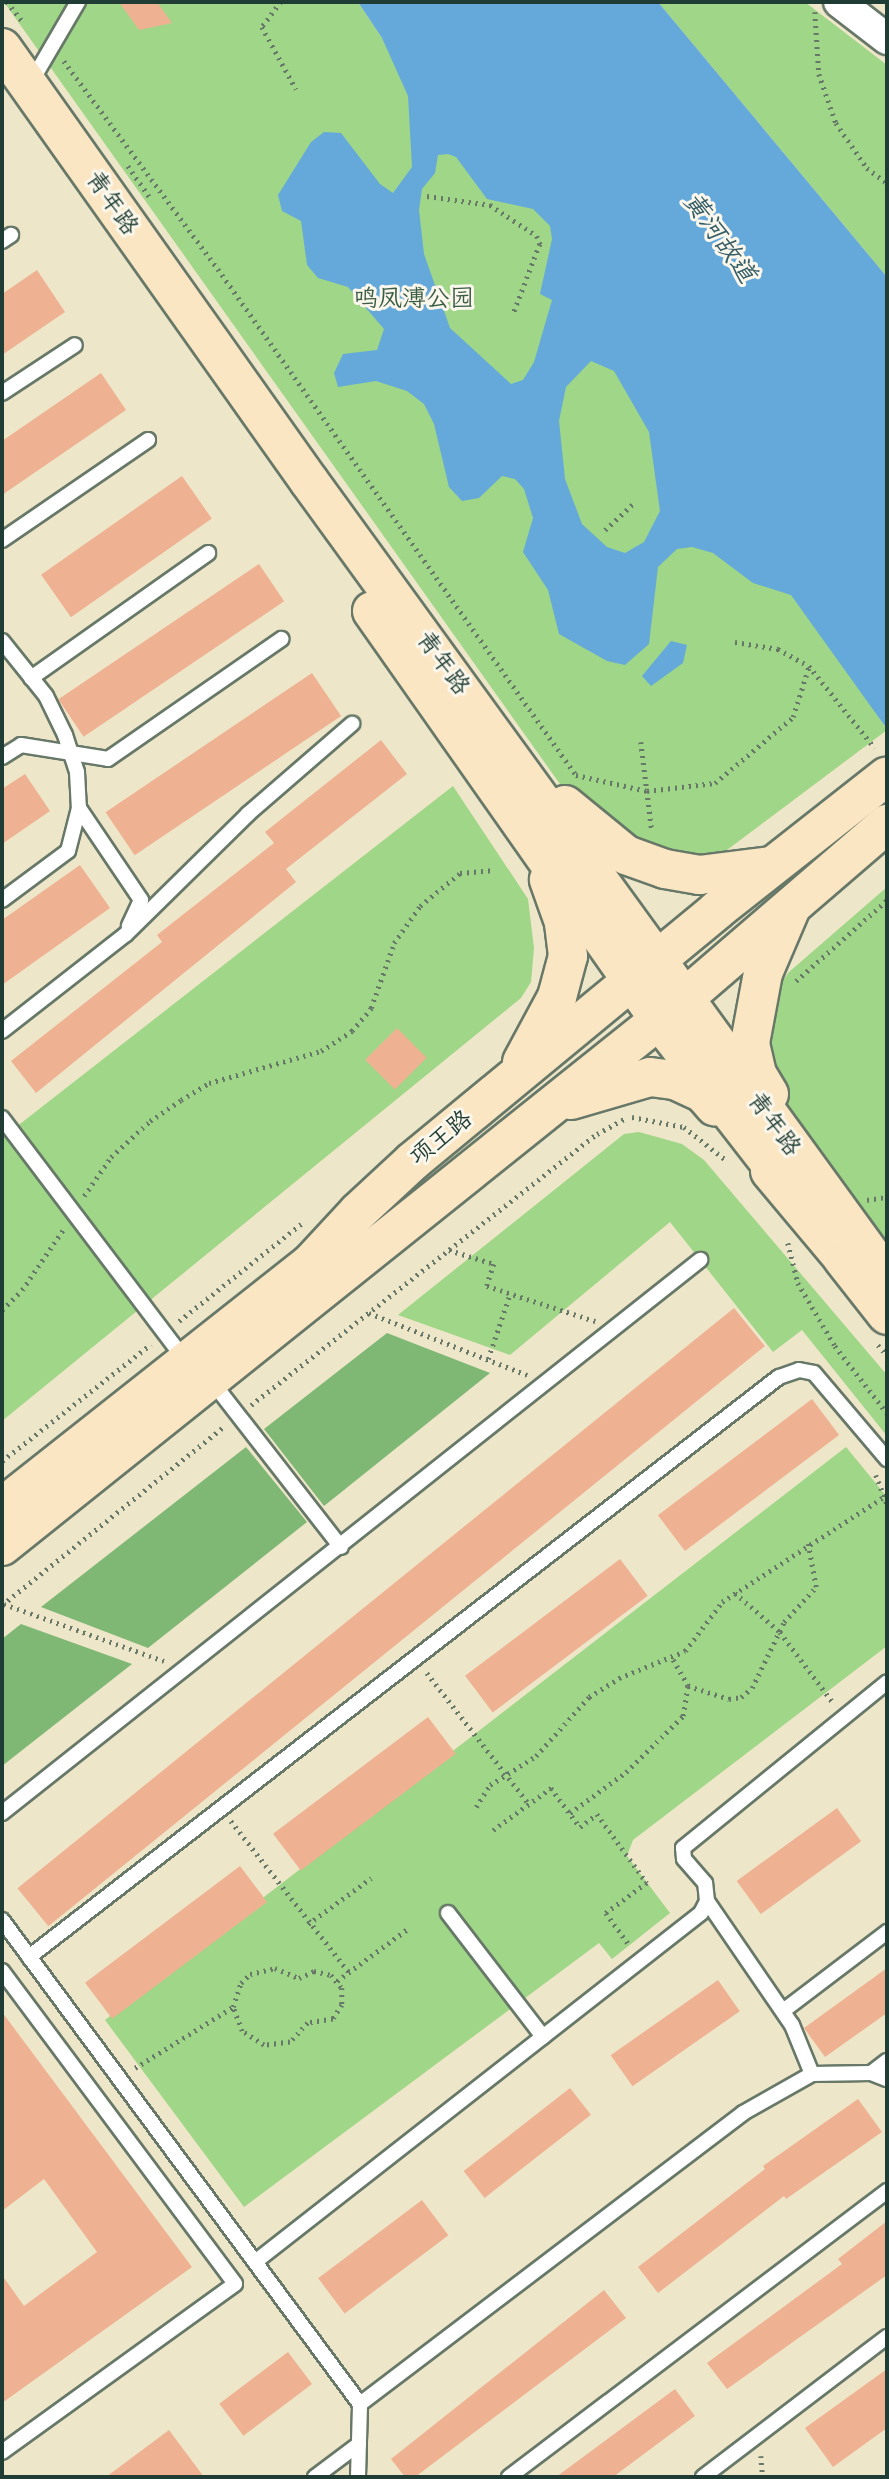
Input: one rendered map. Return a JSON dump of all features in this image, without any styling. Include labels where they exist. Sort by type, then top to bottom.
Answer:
[{"type":"main road","name":"青年路","points":[[2,48],[33,69],[492,756],[672,1010],[865,1261],[878,1325]]},
{"type":"main road","points":[[492,756],[626,855],[699,876],[772,866]]},
{"type":"main road","points":[[492,756],[556,891],[568,956],[557,997],[511,1081]]},
{"type":"main road","name":"项王路","points":[[2,1546],[198,1370],[310,1264],[382,1188],[772,866],[876,767]]},
{"type":"main road","name":"项王路","points":[[2,1507],[198,1370],[542,1111],[672,1010],[794,901],[887,824]]},
{"type":"main road","points":[[794,901],[763,973],[750,1043],[757,1074],[865,1261]]},
{"type":"main road","points":[[542,1111],[650,1077],[675,1080],[702,1093],[865,1261]]},
{"type":"street","points":[[839,2],[887,39]]},
{"type":"lane","points":[[33,69],[78,2]]},
{"type":"lane","points":[[2,393],[75,345]]},
{"type":"lane","points":[[2,540],[148,440]]},
{"type":"lane","points":[[32,678],[208,553]]},
{"type":"lane","points":[[2,757],[21,745],[108,759],[281,639]]},
{"type":"lane","points":[[2,641],[46,696],[72,755],[79,808],[68,850],[2,900]]},
{"type":"lane","points":[[2,1031],[126,934],[248,814],[352,724]]},
{"type":"lane","points":[[79,808],[141,900],[126,934]]},
{"type":"lane","points":[[2,1118],[73,1212],[341,1547]]},
{"type":"lane","points":[[2,1813],[700,1260]]},
{"type":"lane","points":[[29,1957],[779,1377],[799,1370],[814,1373],[887,1459]]},
{"type":"lane","points":[[812,2074],[783,2011],[707,1901],[705,1883],[684,1858],[683,1847],[887,1682]]},
{"type":"lane","points":[[255,2262],[701,1913],[707,1901]]},
{"type":"lane","points":[[448,1913],[543,2037]]},
{"type":"lane","points":[[2,1920],[360,2404],[358,2477]]},
{"type":"lane","points":[[783,2011],[887,1932]]},
{"type":"lane","points":[[2,1971],[235,2284],[2,2452]]},
{"type":"lane","points":[[871,2073],[887,2061]]},
{"type":"lane","points":[[360,2404],[743,2113],[812,2074],[871,2073],[887,2080]]},
{"type":"lane","points":[[509,2477],[887,2191]]},
{"type":"lane","points":[[703,2477],[887,2337]]},
{"type":"lane","points":[[315,2477],[359,2444]]},
{"type":"path","points":[[7,2],[33,69],[96,99],[576,775],[647,791],[715,783],[793,717],[809,666]]},
{"type":"path","points":[[281,2],[262,27],[296,89]]},
{"type":"path","points":[[818,2],[813,27],[825,96],[847,144],[867,168],[887,183]]},
{"type":"path","points":[[126,164],[156,207]]},
{"type":"path","points":[[427,196],[490,205],[537,236],[540,244],[514,312]]},
{"type":"path","points":[[605,530],[634,503]]},
{"type":"path","points":[[735,642],[778,649],[809,666],[876,749],[876,767]]},
{"type":"path","points":[[641,742],[654,841]]},
{"type":"path","points":[[2,1310],[51,1251],[73,1212],[111,1157],[150,1121],[209,1083],[321,1051],[352,1031],[371,1008],[394,943],[420,906],[460,873],[492,870]]},
{"type":"path","points":[[790,990],[804,970],[887,900]]},
{"type":"path","points":[[2,1605],[238,1415],[597,1135],[629,1116],[684,1127],[733,1167]]},
{"type":"path","points":[[860,1189],[867,1200],[887,1197]]},
{"type":"path","points":[[801,1255],[786,1236],[797,1283],[835,1346],[887,1413]]},
{"type":"path","points":[[449,1250],[494,1264],[487,1286],[615,1328]]},
{"type":"path","points":[[488,1360],[510,1294]]},
{"type":"path","points":[[368,1313],[547,1382]]},
{"type":"path","points":[[878,1325],[887,1355]]},
{"type":"path","points":[[476,1807],[490,1785],[536,1756],[589,1697],[619,1678],[685,1651],[703,1624],[735,1593],[775,1572],[808,1544],[882,1498]]},
{"type":"path","points":[[688,1686],[729,1699],[741,1697],[763,1672],[780,1632],[816,1587],[808,1544]]},
{"type":"path","points":[[735,1593],[780,1632],[844,1717]]},
{"type":"path","points":[[2,1605],[186,1668]]},
{"type":"path","points":[[570,1813],[594,1800],[674,1728],[689,1702],[688,1686],[671,1657]]},
{"type":"path","points":[[416,1658],[529,1804]]},
{"type":"path","points":[[494,1830],[551,1788],[580,1827],[597,1814],[647,1883],[606,1913],[641,1960]]},
{"type":"path","points":[[222,1808],[308,1924],[349,1972]]},
{"type":"path","points":[[308,1924],[371,1878]]},
{"type":"path","points":[[337,1980],[409,1928]]},
{"type":"path","points":[[262,1969],[287,1970],[299,1978],[323,1972],[337,1980],[343,1996],[339,2012],[325,2023],[308,2023],[290,2042],[277,2046],[264,2045],[242,2031],[233,2007],[241,1983],[262,1969]]},
{"type":"path","points":[[119,2078],[233,2007]]},
{"type":"path","points":[[778,2477],[804,2477]]},
{"type":"green space","name":"鸣凤溥公园","points":[[4,2],[358,2],[382,38],[557,215],[887,730],[715,859],[676,864],[582,815]]},
{"type":"green space","points":[[658,2],[805,2],[887,65],[887,277]]},
{"type":"green space","points":[[453,786],[528,899],[534,948],[531,982],[521,998],[2,1421],[2,1138]]},
{"type":"green space","points":[[887,887],[887,1249],[777,1095],[765,1060],[772,994],[789,972]]},
{"type":"green space","points":[[639,1132],[682,1144],[704,1160],[887,1375],[887,1436],[802,1330],[773,1352],[670,1222],[510,1355],[398,1315],[624,1134]]},
{"type":"green space","points":[[387,1333],[490,1373],[324,1506],[264,1429]]},
{"type":"green space","points":[[246,1447],[307,1522],[148,1648],[41,1607]]},
{"type":"green space","points":[[846,1447],[887,1497],[887,1646],[633,1840],[627,1856],[670,1913],[612,1959],[599,1943],[244,2207],[105,2020]]},
{"type":"green space","points":[[21,1624],[132,1664],[2,1766],[2,1639]]},
{"type":"water","name":"黄河故道","points":[[358,2],[658,2],[887,277],[887,729],[791,595],[753,583],[713,553],[692,547],[677,549],[658,567],[649,644],[625,665],[607,661],[559,634],[548,590],[523,552],[533,518],[524,489],[515,479],[502,476],[479,498],[462,501],[449,487],[434,424],[424,404],[407,391],[376,381],[338,387],[334,373],[343,354],[377,350],[384,329],[348,287],[318,278],[307,265],[301,221],[282,211],[278,195],[311,142],[324,132],[341,133],[380,184],[393,193],[412,167],[408,96],[382,38]],"holes":[[[438,155],[456,157],[487,199],[533,209],[550,226],[552,239],[540,294],[552,300],[534,362],[523,380],[511,384],[450,328],[424,254],[419,210],[422,189],[435,173]],[[591,361],[614,371],[649,432],[660,511],[644,542],[625,553],[607,547],[582,524],[565,479],[559,421],[566,387]]]},
{"type":"water","points":[[671,641],[687,645],[683,663],[651,686],[642,676]]},
{"type":"building","points":[[119,2],[157,2],[172,23],[139,30]]},
{"type":"building","points":[[37,270],[65,312],[2,355],[2,294]]},
{"type":"building","points":[[101,373],[126,410],[2,495],[2,441]]},
{"type":"building","points":[[182,476],[212,519],[71,617],[41,575]]},
{"type":"building","points":[[259,564],[284,601],[84,737],[58,699]]},
{"type":"building","points":[[312,673],[341,716],[135,855],[106,812]]},
{"type":"building","points":[[381,740],[407,774],[286,869],[296,882],[36,1093],[11,1061],[162,942],[157,935],[274,843],[265,832]]},
{"type":"building","points":[[25,774],[50,811],[2,844],[2,789]]},
{"type":"building","points":[[80,865],[110,908],[2,985],[2,920]]},
{"type":"building","points":[[397,1028],[427,1058],[395,1090],[365,1060]]},
{"type":"building","points":[[734,1308],[765,1346],[48,1926],[17,1888]]},
{"type":"building","points":[[812,1399],[839,1435],[685,1551],[658,1515]]},
{"type":"building","points":[[620,1559],[648,1596],[493,1712],[465,1676]]},
{"type":"building","points":[[428,1717],[456,1754],[301,1870],[273,1834]]},
{"type":"building","points":[[837,1808],[861,1841],[761,1914],[737,1881]]},
{"type":"building","points":[[240,1866],[267,1902],[112,2019],[85,1983]]},
{"type":"building","points":[[887,1968],[887,2013],[825,2057],[804,2028]]},
{"type":"building","points":[[718,1980],[740,2011],[632,2086],[611,2055]]},
{"type":"building","points":[[2,2012],[192,2267],[2,2403],[2,2275],[24,2306],[97,2252],[44,2179],[2,2211]]},
{"type":"building","points":[[570,2088],[591,2115],[485,2198],[464,2171]]},
{"type":"building","points":[[858,2099],[882,2132],[786,2199],[784,2196],[658,2293],[638,2267],[765,2169],[763,2166]]},
{"type":"building","points":[[422,2200],[448,2235],[345,2313],[318,2278]]},
{"type":"building","points":[[887,2221],[887,2275],[727,2389],[707,2363],[842,2264],[838,2259]]},
{"type":"building","points":[[604,2290],[626,2318],[415,2477],[405,2477],[391,2459]]},
{"type":"building","points":[[288,2352],[312,2384],[243,2436],[219,2404]]},
{"type":"building","points":[[887,2369],[887,2428],[833,2467],[805,2428]]},
{"type":"building","points":[[675,2389],[695,2416],[613,2477],[556,2477]]},
{"type":"building","points":[[169,2430],[204,2477],[106,2477]]}]
